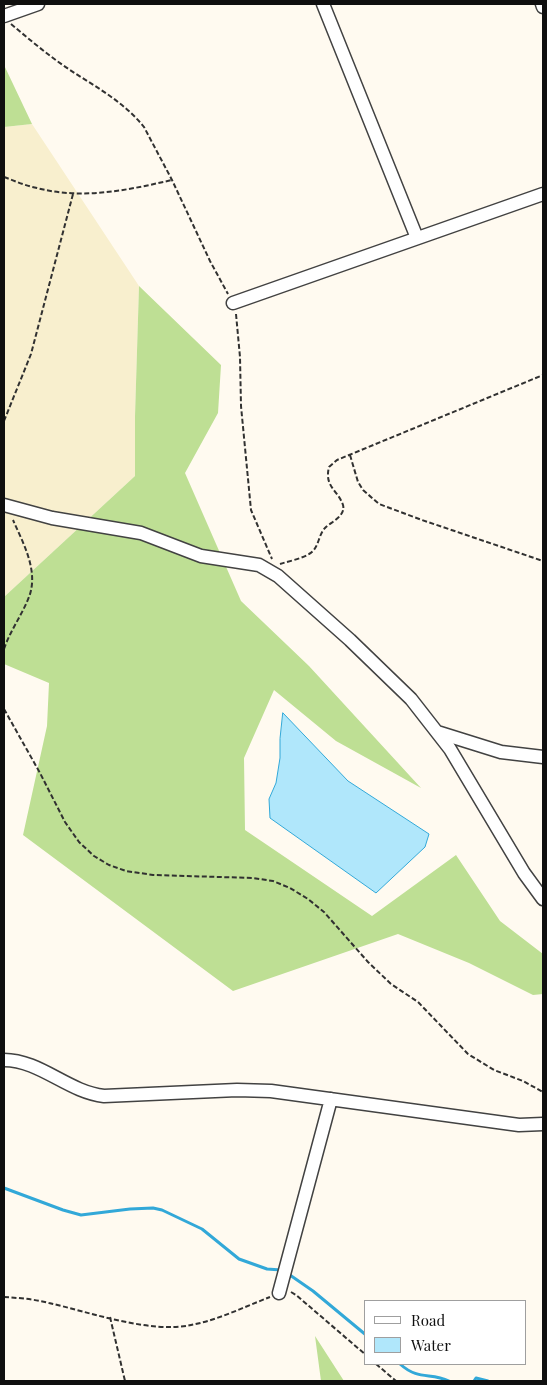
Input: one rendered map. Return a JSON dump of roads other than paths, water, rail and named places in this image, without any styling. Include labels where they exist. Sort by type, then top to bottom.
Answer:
[{"type":"street","points":[[7,20],[38,4]]},
{"type":"street","points":[[324,4],[417,238]]},
{"type":"street","points":[[233,303],[543,194]]},
{"type":"street","points":[[5,506],[52,518],[141,533],[201,556],[271,567],[278,576],[411,699],[455,758],[524,873],[543,899]]},
{"type":"street","points":[[437,732],[501,752],[543,757]]},
{"type":"street","points":[[4,1060],[28,1065],[90,1094],[104,1096],[247,1090],[282,1092],[519,1125],[543,1124]]},
{"type":"street","points":[[279,1293],[331,1099]]},
{"type":"water","points":[[283,713],[348,781],[429,834],[425,847],[376,893],[270,818],[269,799],[276,783]]},
{"type":"waterway","points":[[4,1188],[81,1215],[130,1209],[153,1208],[162,1210],[202,1229],[239,1259],[267,1269],[281,1270]]},
{"type":"waterway","points":[[287,1273],[313,1291],[364,1333]]},
{"type":"waterway","points":[[401,1365],[413,1373],[449,1381]]},
{"type":"waterway","points":[[474,1381],[476,1378],[488,1381]]}]
